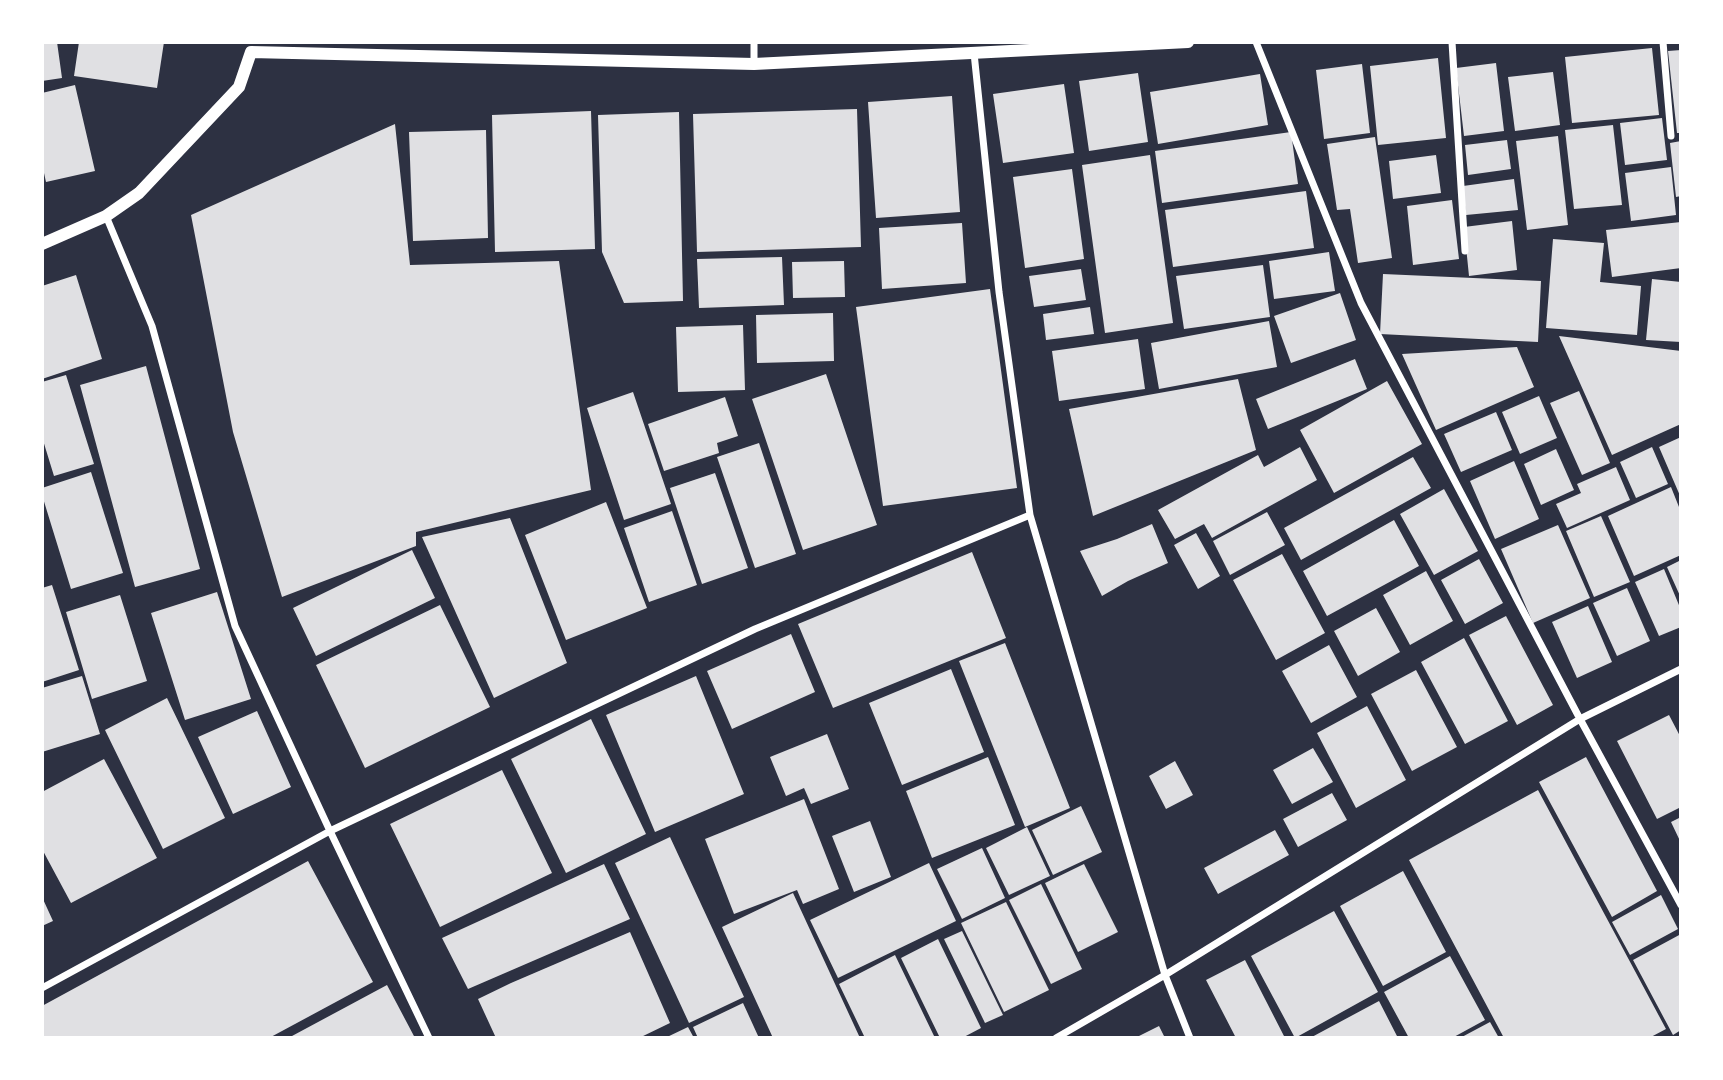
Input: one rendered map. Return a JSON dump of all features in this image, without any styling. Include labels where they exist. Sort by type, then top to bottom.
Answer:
[{"type":"street","points":[[754,42],[754,64]]},
{"type":"street","points":[[42,244],[106,216],[139,193],[239,87],[251,47],[754,64],[974,53],[1058,45],[1188,42]]},
{"type":"street","points":[[1256,42],[1361,303],[1681,905]]},
{"type":"street","points":[[1452,42],[1465,251]]},
{"type":"street","points":[[1663,42],[1671,136]]},
{"type":"street","points":[[974,53],[999,292],[1030,515],[1165,975],[1190,1038]]},
{"type":"street","points":[[106,216],[152,326],[235,626],[429,1038]]},
{"type":"street","points":[[42,988],[330,831],[755,629],[1030,515]]},
{"type":"street","points":[[1056,1038],[1165,975],[1580,719],[1681,669]]},
{"type":"building","points":[[42,42],[57,42],[62,78],[42,81]]},
{"type":"building","points":[[79,42],[164,42],[157,88],[74,76]]},
{"type":"building","points":[[1652,48],[1659,115],[1572,123],[1565,57]]},
{"type":"building","points":[[1681,50],[1681,133],[1677,133],[1668,51]]},
{"type":"building","points":[[1438,58],[1446,138],[1378,145],[1370,66]]},
{"type":"building","points":[[1496,63],[1504,131],[1464,136],[1456,68]]},
{"type":"building","points":[[1362,64],[1370,133],[1324,139],[1316,70]]},
{"type":"building","points":[[1553,72],[1560,125],[1515,131],[1508,77]]},
{"type":"building","points":[[1138,73],[1148,142],[1089,151],[1079,81]]},
{"type":"building","points":[[1260,74],[1268,125],[1158,144],[1150,92]]},
{"type":"building","points":[[1064,84],[1074,153],[1003,163],[993,94]]},
{"type":"building","points":[[75,85],[95,171],[46,182],[42,164],[42,93]]},
{"type":"building","points":[[952,96],[960,212],[876,218],[868,102]]},
{"type":"building","points":[[857,109],[861,247],[697,252],[693,114]]},
{"type":"building","points":[[591,111],[595,249],[495,252],[492,115]]},
{"type":"building","points":[[679,112],[683,301],[624,303],[602,252],[598,115]]},
{"type":"building","points":[[1662,118],[1667,160],[1625,165],[1620,123]]},
{"type":"building","points":[[395,124],[410,265],[559,261],[591,490],[416,532],[416,546],[282,597],[233,432],[191,215]]},
{"type":"building","points":[[1613,125],[1622,205],[1574,209],[1565,130]]},
{"type":"building","points":[[486,130],[488,238],[413,241],[409,132]]},
{"type":"building","points":[[1291,132],[1298,184],[1162,203],[1155,151]]},
{"type":"building","points":[[1558,136],[1568,225],[1527,230],[1516,141]]},
{"type":"building","points":[[1375,137],[1392,258],[1358,263],[1350,209],[1337,210],[1327,144]]},
{"type":"building","points":[[1507,140],[1511,169],[1468,175],[1465,145]]},
{"type":"building","points":[[1681,141],[1681,196],[1676,197],[1670,143]]},
{"type":"building","points":[[1150,155],[1173,323],[1105,333],[1082,165]]},
{"type":"building","points":[[1436,155],[1441,193],[1393,199],[1389,161]]},
{"type":"building","points":[[1671,167],[1676,215],[1631,221],[1625,173]]},
{"type":"building","points":[[1072,169],[1084,259],[1025,268],[1013,177]]},
{"type":"building","points":[[1514,179],[1518,210],[1466,215],[1463,186]]},
{"type":"building","points":[[1306,191],[1314,248],[1173,267],[1165,210]]},
{"type":"building","points":[[1452,200],[1459,259],[1413,265],[1407,206]]},
{"type":"building","points":[[1512,221],[1517,270],[1469,276],[1464,227]]},
{"type":"building","points":[[1681,222],[1681,268],[1612,277],[1606,230]]},
{"type":"building","points":[[962,223],[966,283],[882,289],[879,228]]},
{"type":"building","points":[[1553,239],[1604,243],[1600,282],[1641,286],[1637,335],[1546,328]]},
{"type":"building","points":[[1329,252],[1335,291],[1274,299],[1269,261]]},
{"type":"building","points":[[782,257],[784,305],[699,308],[697,259]]},
{"type":"building","points":[[844,261],[845,297],[793,298],[792,262]]},
{"type":"building","points":[[1263,265],[1270,317],[1184,329],[1176,276]]},
{"type":"building","points":[[1081,269],[1086,300],[1034,307],[1029,276]]},
{"type":"building","points":[[1383,274],[1541,281],[1538,342],[1380,334]]},
{"type":"building","points":[[76,275],[102,359],[42,379],[42,286]]},
{"type":"building","points":[[1652,279],[1681,282],[1681,342],[1646,340]]},
{"type":"building","points":[[990,289],[1017,488],[883,506],[856,307]]},
{"type":"building","points":[[1340,293],[1356,340],[1291,363],[1274,316]]},
{"type":"building","points":[[1090,307],[1094,334],[1046,340],[1043,314]]},
{"type":"building","points":[[833,313],[834,361],[757,363],[756,315]]},
{"type":"building","points":[[1269,321],[1277,367],[1159,389],[1151,343]]},
{"type":"building","points":[[743,325],[745,390],[678,392],[676,327]]},
{"type":"building","points":[[1559,336],[1681,351],[1681,424],[1612,455]]},
{"type":"building","points":[[1138,339],[1145,389],[1059,401],[1052,351]]},
{"type":"building","points":[[1517,347],[1534,387],[1436,430],[1402,354]]},
{"type":"building","points":[[1355,359],[1367,389],[1268,429],[1256,399]]},
{"type":"building","points":[[146,366],[200,569],[135,587],[80,385]]},
{"type":"building","points":[[826,374],[877,525],[803,550],[752,399]]},
{"type":"building","points":[[66,375],[94,464],[54,476],[42,437],[42,382]]},
{"type":"building","points":[[1238,379],[1256,450],[1093,516],[1069,409]]},
{"type":"building","points":[[1387,381],[1422,444],[1334,493],[1300,430]]},
{"type":"building","points":[[1579,391],[1610,463],[1582,475],[1550,403]]},
{"type":"building","points":[[633,392],[671,504],[624,520],[587,408]]},
{"type":"building","points":[[1539,396],[1557,438],[1520,454],[1502,412]]},
{"type":"building","points":[[725,397],[738,436],[717,443],[719,453],[664,471],[648,424]]},
{"type":"building","points":[[1496,412],[1512,450],[1461,472],[1444,434]]},
{"type":"building","points":[[1681,437],[1681,498],[1659,447]]},
{"type":"building","points":[[759,443],[796,554],[755,568],[717,457]]},
{"type":"building","points":[[1300,447],[1317,480],[1212,538],[1204,524],[1175,539],[1158,510],[1258,455],[1264,467]]},
{"type":"building","points":[[1652,447],[1668,484],[1636,498],[1620,462]]},
{"type":"building","points":[[1556,449],[1574,490],[1541,505],[1524,464]]},
{"type":"building","points":[[1413,457],[1431,488],[1301,560],[1284,528]]},
{"type":"building","points":[[1514,461],[1539,519],[1495,539],[1470,481]]},
{"type":"building","points":[[1616,467],[1630,500],[1567,528],[1556,504],[1581,493],[1577,484]]},
{"type":"building","points":[[91,472],[123,573],[71,589],[42,488]]},
{"type":"building","points":[[715,473],[748,568],[702,584],[670,488]]},
{"type":"building","points":[[1671,487],[1681,512],[1681,555],[1634,576],[1608,516]]},
{"type":"building","points":[[1444,489],[1478,551],[1434,575],[1400,514]]},
{"type":"building","points":[[606,502],[647,608],[566,640],[525,535]]},
{"type":"building","points":[[672,511],[697,585],[649,602],[624,528]]},
{"type":"building","points":[[1267,512],[1285,545],[1230,575],[1213,541]]},
{"type":"building","points":[[1601,516],[1630,582],[1594,597],[1566,531]]},
{"type":"building","points":[[510,518],[567,663],[494,698],[422,537]]},
{"type":"building","points":[[1394,520],[1419,566],[1327,616],[1303,571]]},
{"type":"building","points":[[1152,524],[1168,563],[1102,596],[1080,551]]},
{"type":"building","points":[[1558,525],[1590,598],[1533,623],[1501,549]]},
{"type":"building","points":[[1196,533],[1220,576],[1198,589],[1174,545]]},
{"type":"building","points":[[412,550],[435,598],[316,656],[293,608]]},
{"type":"building","points":[[972,552],[1006,638],[833,708],[798,624]]},
{"type":"building","points":[[1282,554],[1325,633],[1276,660],[1233,580]]},
{"type":"building","points":[[1479,559],[1503,603],[1465,624],[1441,580]]},
{"type":"building","points":[[1681,560],[1681,598],[1667,567]]},
{"type":"building","points":[[1664,569],[1681,610],[1681,627],[1659,636],[1635,582]]},
{"type":"building","points":[[1426,571],[1453,621],[1410,645],[1383,595]]},
{"type":"building","points":[[52,585],[79,670],[42,682],[42,588]]},
{"type":"building","points":[[1627,588],[1650,641],[1617,656],[1593,603]]},
{"type":"building","points":[[217,592],[251,699],[185,720],[151,613]]},
{"type":"building","points":[[120,595],[147,681],[92,699],[66,612]]},
{"type":"building","points":[[440,605],[490,707],[365,768],[316,665]]},
{"type":"building","points":[[1588,606],[1612,662],[1577,678],[1552,622]]},
{"type":"building","points":[[1376,608],[1400,652],[1358,676],[1334,631]]},
{"type":"building","points":[[1506,616],[1553,705],[1517,725],[1469,635]]},
{"type":"building","points":[[791,634],[815,692],[732,729],[707,671]]},
{"type":"building","points":[[1464,638],[1508,721],[1465,744],[1421,662]]},
{"type":"building","points":[[1005,643],[1070,808],[1025,827],[959,661]]},
{"type":"building","points":[[1329,645],[1357,697],[1311,723],[1282,671]]},
{"type":"building","points":[[951,669],[984,752],[902,785],[869,703]]},
{"type":"building","points":[[1416,670],[1457,747],[1412,771],[1371,694]]},
{"type":"building","points":[[82,676],[100,734],[42,752],[42,688]]},
{"type":"building","points":[[696,676],[744,794],[655,832],[606,715]]},
{"type":"building","points":[[167,698],[225,818],[163,849],[105,730]]},
{"type":"building","points":[[1367,706],[1406,780],[1356,808],[1317,733]]},
{"type":"building","points":[[257,711],[291,787],[233,814],[198,737]]},
{"type":"building","points":[[1669,715],[1681,738],[1681,807],[1657,819],[1617,741]]},
{"type":"building","points":[[591,719],[646,834],[566,873],[511,759]]},
{"type":"building","points":[[827,734],[849,789],[811,804],[804,788],[786,796],[770,757]]},
{"type":"building","points":[[1313,748],[1333,782],[1292,804],[1273,770]]},
{"type":"building","points":[[988,757],[1015,825],[932,858],[906,791]]},
{"type":"building","points":[[1586,757],[1657,891],[1612,917],[1539,782]]},
{"type":"building","points":[[104,759],[157,858],[71,903],[42,849],[42,792]]},
{"type":"building","points":[[1175,761],[1193,795],[1166,809],[1149,776]]},
{"type":"building","points":[[502,770],[552,873],[440,927],[390,824]]},
{"type":"building","points":[[1538,790],[1666,1029],[1649,1038],[1504,1038],[1409,860]]},
{"type":"building","points":[[1332,793],[1347,820],[1298,847],[1283,819]]},
{"type":"building","points":[[804,799],[839,889],[803,904],[797,890],[734,914],[705,839]]},
{"type":"building","points":[[1081,806],[1102,852],[1053,875],[1032,830]]},
{"type":"building","points":[[1681,817],[1681,843],[1671,822]]},
{"type":"building","points":[[870,821],[891,877],[854,892],[832,836]]},
{"type":"building","points":[[1027,827],[1050,876],[1009,895],[986,848]]},
{"type":"building","points":[[1275,830],[1289,855],[1218,894],[1204,868]]},
{"type":"building","points":[[670,837],[744,997],[689,1023],[615,863]]},
{"type":"building","points":[[982,848],[1005,898],[962,919],[937,869]]},
{"type":"building","points":[[308,861],[373,982],[269,1038],[42,1038],[42,1006]]},
{"type":"building","points":[[929,863],[956,921],[838,978],[810,920]]},
{"type":"building","points":[[604,864],[630,919],[468,989],[442,938]]},
{"type":"building","points":[[1084,864],[1118,932],[1078,952],[1045,883]]},
{"type":"building","points":[[1403,871],[1446,952],[1383,986],[1340,906]]},
{"type":"building","points":[[1041,884],[1082,969],[1051,984],[1009,900]]},
{"type":"building","points":[[793,893],[860,1038],[773,1038],[722,927]]},
{"type":"building","points":[[1661,895],[1678,929],[1630,955],[1612,922]]},
{"type":"building","points":[[42,897],[53,921],[42,926]]},
{"type":"building","points":[[1006,902],[1049,990],[1004,1012],[961,923]]},
{"type":"building","points":[[1334,911],[1378,992],[1295,1038],[1251,956]]},
{"type":"building","points":[[962,931],[1003,1015],[985,1023],[944,939]]},
{"type":"building","points":[[630,932],[670,1023],[639,1038],[496,1038],[478,999]]},
{"type":"building","points":[[1681,934],[1681,1030],[1673,1035],[1633,960]]},
{"type":"building","points":[[938,939],[981,1028],[962,1038],[940,1038],[901,958]]},
{"type":"building","points":[[895,955],[935,1038],[865,1038],[839,984]]},
{"type":"building","points":[[1450,956],[1485,1020],[1452,1038],[1409,1038],[1384,992]]},
{"type":"building","points":[[1245,960],[1285,1038],[1236,1038],[1206,980]]},
{"type":"building","points":[[387,985],[415,1038],[293,1038],[292,1036]]},
{"type":"building","points":[[1379,1001],[1398,1038],[1310,1038]]},
{"type":"building","points":[[743,1003],[759,1038],[698,1038],[693,1027]]},
{"type":"building","points":[[1490,1022],[1499,1038],[1460,1038]]},
{"type":"building","points":[[1159,1026],[1165,1038],[1135,1038]]},
{"type":"building","points":[[688,1027],[694,1038],[665,1038]]}]
